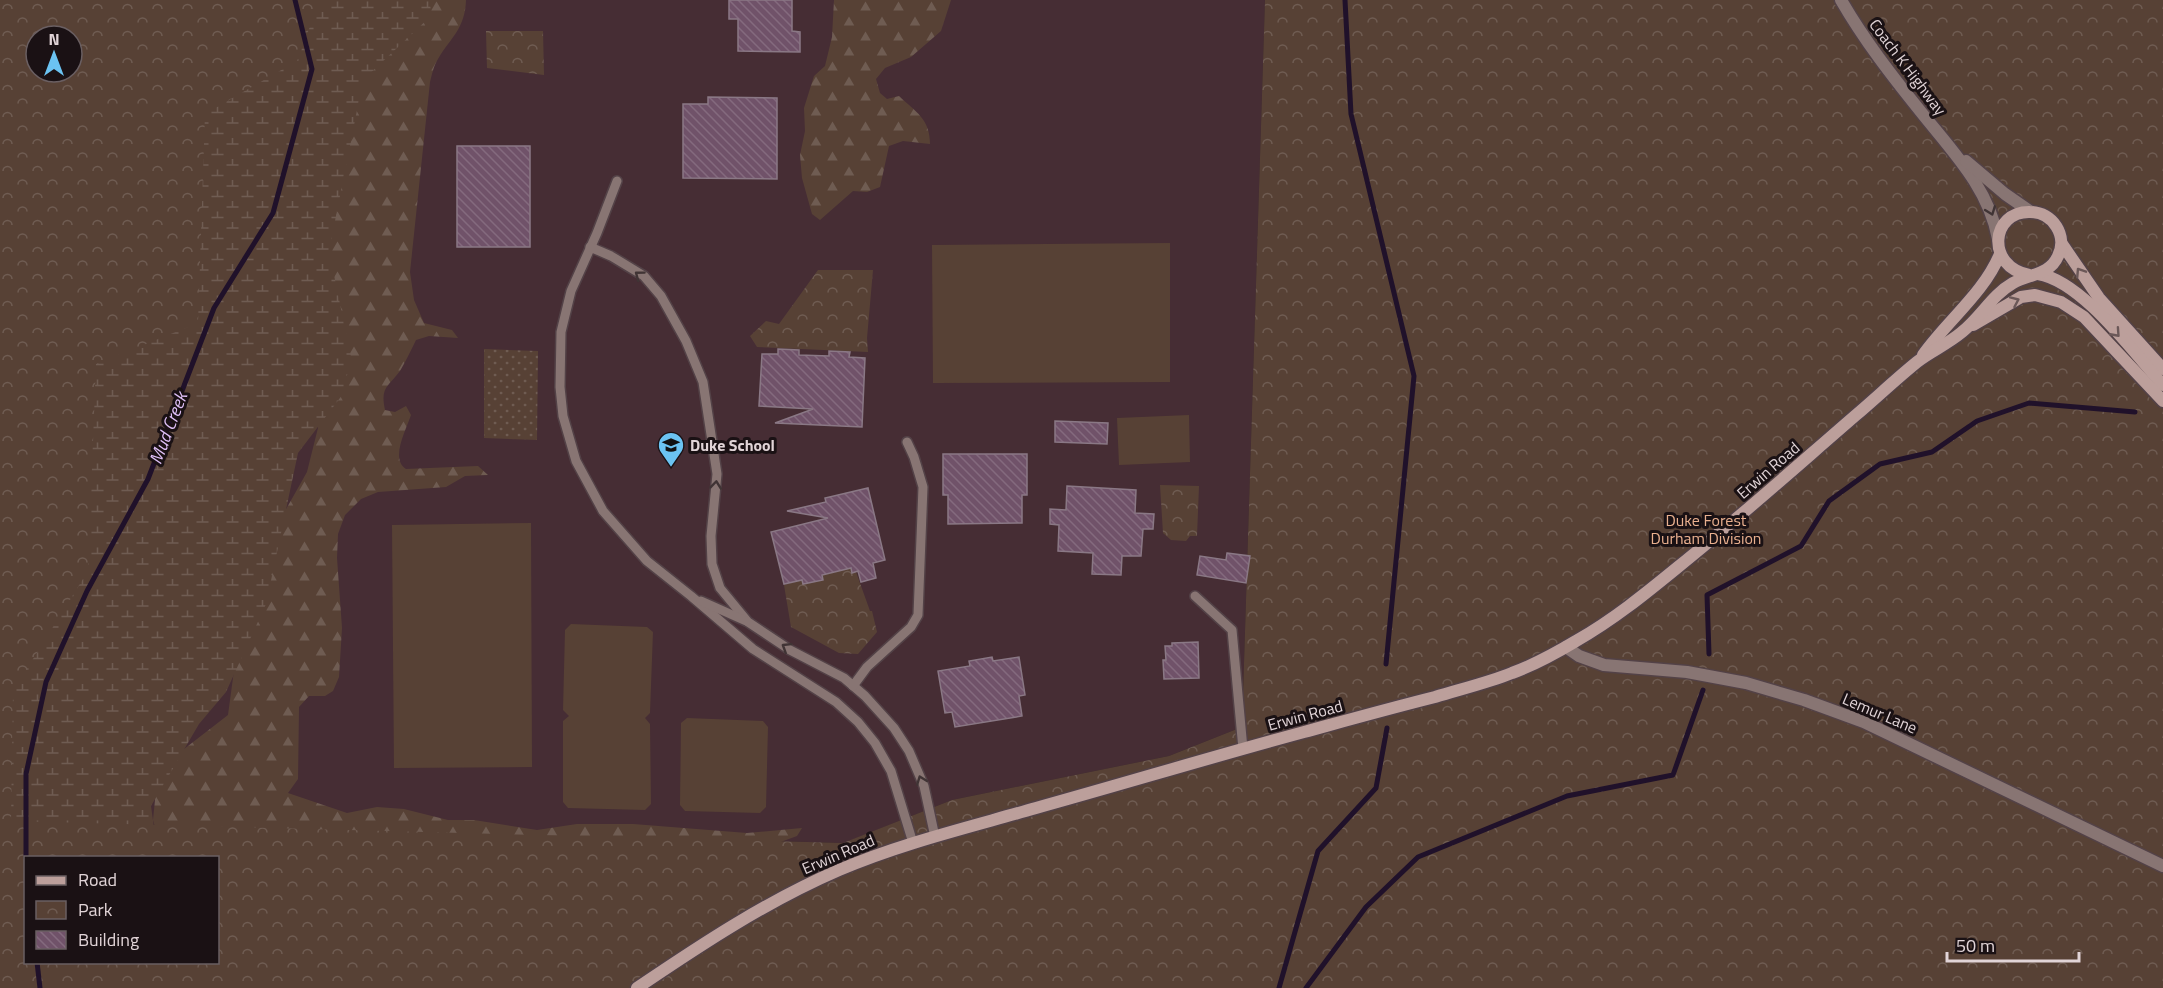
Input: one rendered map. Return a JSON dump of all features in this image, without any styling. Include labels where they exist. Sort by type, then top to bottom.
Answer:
[{"type":"main road","points":[[1998,239],[2001,230],[2013,216],[2031,212]]},
{"type":"main road","name":"Coach K Highway","points":[[2031,212],[2048,218],[2055,224],[2061,237],[2061,244],[2099,298],[2163,369]]},
{"type":"main road","name":"Coach K Highway","points":[[1998,239],[2000,254]]},
{"type":"main road","points":[[2034,274],[2055,263],[2061,244]]},
{"type":"main road","points":[[2000,254],[2015,271],[2049,276],[2076,291],[2163,385]]},
{"type":"main road","name":"Erwin Road","points":[[1918,361],[1937,335],[1984,284],[2000,254]]},
{"type":"main road","name":"Erwin Road","points":[[638,988],[723,931],[782,897],[839,870],[913,843],[1484,683],[1511,674],[1566,647],[1608,622],[1698,551],[1918,361],[1965,330],[1991,300],[2004,289],[2034,274]]},
{"type":"main road","points":[[1965,330],[2021,297],[2035,295],[2054,299],[2084,316],[2163,401]]},
{"type":"street","name":"Coach K Highway","points":[[1841,0],[1878,57],[1953,150],[1983,193],[1992,214],[1998,239]]},
{"type":"street","name":"Coach K Highway","points":[[1953,150],[2004,194],[2031,212]]},
{"type":"street","name":"Lemur Lane","points":[[1566,647],[1579,656],[1604,664],[1716,676],[1804,700],[1844,714],[1921,748],[2163,866]]},
{"type":"lane","points":[[616,181],[597,233],[571,291],[561,332],[560,387],[563,416],[576,461],[603,511],[647,561],[753,649],[836,702],[858,722],[875,743],[891,771],[913,843]]},
{"type":"lane","points":[[590,247],[611,256],[644,276],[661,296],[686,340],[703,382],[717,474],[711,536],[712,564],[720,588],[748,622]]},
{"type":"lane","points":[[853,686],[867,668],[911,627],[918,615],[923,487],[914,456],[907,442]]},
{"type":"lane","points":[[691,596],[748,622],[790,650],[844,678],[853,686],[894,728],[909,751],[924,786],[935,837]]},
{"type":"lane","points":[[1195,596],[1232,630],[1243,749]]},
{"type":"shaded area","name":"Duke School","points":[[320,0],[1265,0],[1242,727],[1169,756],[952,800],[844,843],[11,821]]},
{"type":"green space","points":[[0,0],[466,0],[460,26],[437,61],[430,82],[410,272],[414,300],[424,323],[452,330],[458,338],[429,336],[416,340],[400,371],[386,388],[384,402],[385,410],[395,412],[406,406],[411,415],[399,451],[401,464],[406,469],[478,466],[488,475],[465,476],[446,487],[378,492],[361,499],[345,515],[338,534],[337,558],[342,628],[339,677],[333,691],[325,696],[309,696],[299,707],[298,779],[288,793],[347,813],[377,807],[404,809],[448,820],[474,820],[537,830],[577,824],[633,824],[747,833],[802,828],[797,836],[745,855],[219,858],[219,856],[162,852],[153,820],[156,790],[166,763],[228,715],[238,641],[276,527],[307,472],[318,428],[315,386],[92,252],[31,84],[84,84],[84,24],[24,24],[24,66]]},
{"type":"green space","name":"Duke Forest Durham Division","points":[[0,0],[320,0],[297,61],[205,114],[198,323],[96,364],[88,571],[13,691],[11,821],[843,843],[952,800],[1169,756],[1242,727],[1265,0],[2163,0],[2163,988],[0,988]]},
{"type":"green space","points":[[194,0],[429,0],[432,15],[363,80],[329,251],[351,357],[343,394],[298,453],[266,604],[226,692],[199,724],[151,806],[158,856],[24,856],[24,964],[0,988],[0,451]]},
{"type":"green space","points":[[834,0],[951,0],[941,31],[911,57],[885,68],[876,79],[880,93],[887,99],[899,96],[921,117],[928,128],[930,144],[903,141],[889,146],[880,187],[867,192],[853,191],[820,220],[812,214],[802,178],[800,155],[805,131],[804,108],[814,76],[825,66],[832,37]]},
{"type":"green space","points":[[486,31],[543,31],[544,75],[487,68]]},
{"type":"green space","points":[[1170,243],[1170,382],[933,383],[932,245]]},
{"type":"green space","points":[[818,270],[873,270],[867,338],[868,352],[757,347],[750,336],[766,321],[779,324]]},
{"type":"green space","points":[[484,349],[538,351],[537,440],[484,438]]},
{"type":"green space","points":[[1189,415],[1190,462],[1119,465],[1117,418]]},
{"type":"green space","points":[[1160,485],[1199,486],[1197,536],[1190,536],[1186,541],[1171,540],[1163,533]]},
{"type":"green space","points":[[531,523],[532,767],[394,768],[392,525]]},
{"type":"green space","points":[[851,568],[852,573],[856,572],[870,611],[872,611],[877,632],[858,654],[839,653],[791,627],[784,585],[802,580],[803,584],[823,580],[822,575]]},
{"type":"green space","points":[[571,624],[647,627],[653,632],[650,713],[645,718],[650,724],[651,804],[645,810],[568,808],[563,802],[563,721],[569,716],[563,710],[565,630]]},
{"type":"green space","points":[[687,718],[763,721],[768,727],[766,807],[760,813],[685,811],[680,805],[681,723]]},
{"type":"building","points":[[729,0],[792,0],[792,31],[800,32],[800,52],[738,51],[738,19],[729,19]]},
{"type":"building","points":[[708,97],[777,98],[777,179],[683,178],[683,104],[708,104]]},
{"type":"building","points":[[457,146],[530,146],[530,247],[457,247]]},
{"type":"building","points":[[778,349],[799,350],[799,355],[829,356],[829,351],[850,352],[849,357],[865,358],[862,427],[775,423],[813,409],[759,406],[762,354],[778,354]]},
{"type":"building","points":[[1055,421],[1108,423],[1107,444],[1055,442]]},
{"type":"building","points":[[943,454],[1027,454],[1027,495],[1022,495],[1022,523],[948,524],[948,495],[943,495]]},
{"type":"building","points":[[1067,486],[1136,490],[1135,513],[1154,514],[1153,529],[1143,529],[1141,556],[1122,556],[1121,575],[1092,574],[1093,553],[1058,551],[1059,525],[1050,524],[1050,509],[1066,510]]},
{"type":"building","points":[[868,488],[885,560],[873,563],[876,578],[861,582],[858,571],[852,573],[851,568],[822,575],[823,580],[803,584],[802,580],[784,584],[771,532],[828,518],[787,511],[826,502],[825,498]]},
{"type":"building","points":[[1227,553],[1250,556],[1246,583],[1197,575],[1200,556],[1226,560]]},
{"type":"building","points":[[1198,642],[1199,678],[1164,679],[1165,646],[1172,646],[1172,643]]},
{"type":"building","points":[[992,657],[993,661],[1019,657],[1025,695],[1019,696],[1022,716],[955,727],[952,712],[945,713],[938,671],[970,666],[969,661]]},
{"type":"waterway","name":"Mud Creek","points":[[26,856],[26,774],[46,682],[87,591],[148,479],[214,308],[273,213],[312,69],[295,0]]},
{"type":"waterway","points":[[1345,0],[1351,114],[1414,376],[1386,664]]},
{"type":"waterway","points":[[1709,654],[1707,595],[1801,546],[1829,501],[1880,464],[1932,452],[1977,421],[2029,403],[2135,412]]},
{"type":"waterway","points":[[1306,988],[1366,907],[1418,857],[1567,796],[1673,775],[1703,690]]},
{"type":"waterway","points":[[1279,988],[1318,851],[1376,788],[1387,728]]},
{"type":"waterway","name":"Mud Creek","points":[[37,964],[40,988]]},
{"type":"place","name":"Duke School","points":[[671,468]]}]
